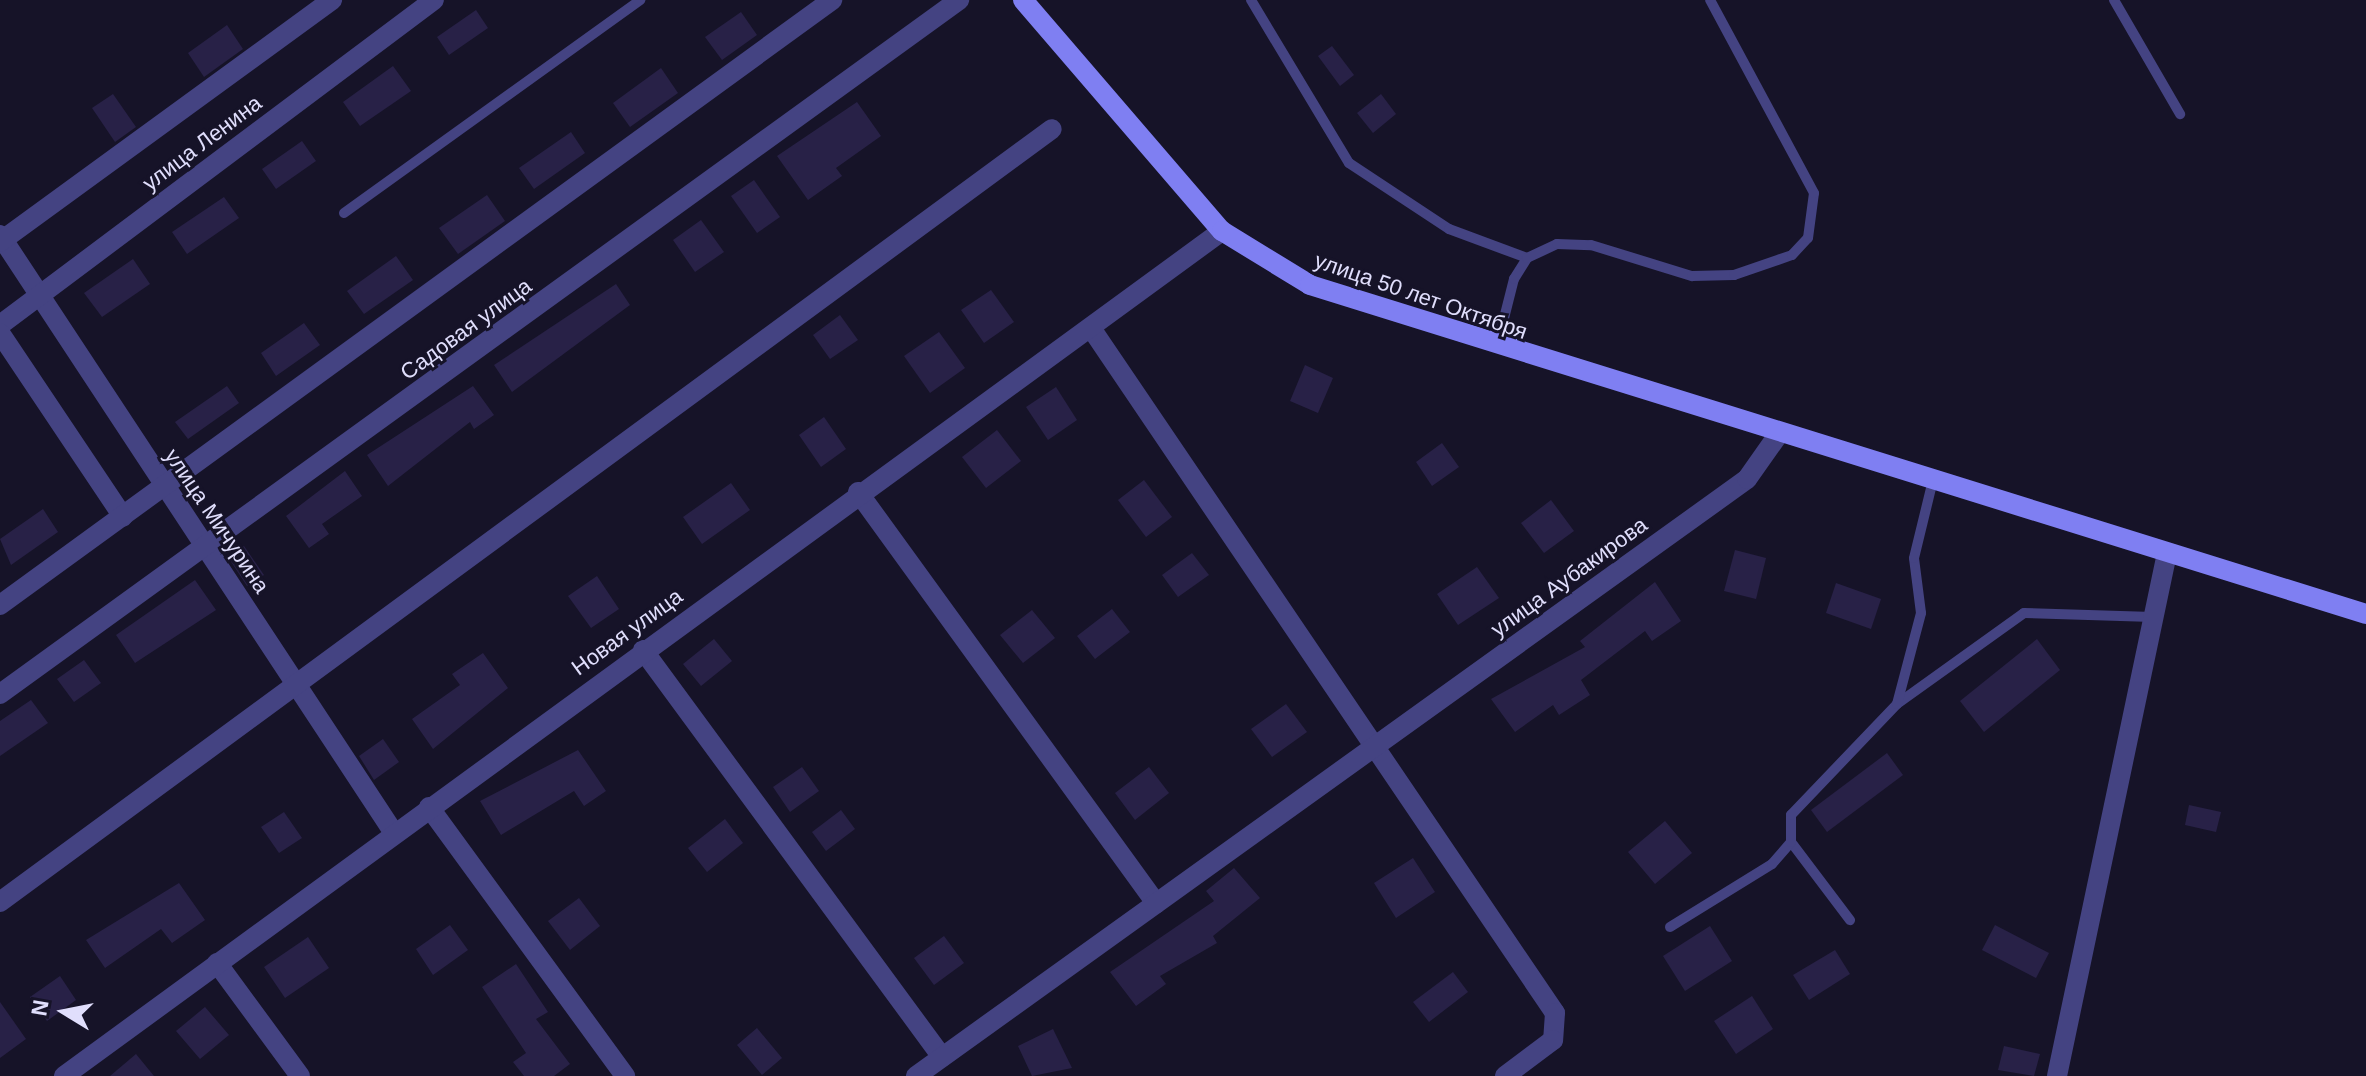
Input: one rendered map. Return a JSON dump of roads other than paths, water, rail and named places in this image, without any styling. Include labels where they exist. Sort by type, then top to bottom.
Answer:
[{"type":"main road","name":"улица 50 лет Октября","points":[[1023,0],[1222,231],[1310,285],[1496,348],[2166,558],[2366,614]]},
{"type":"street","name":"улица Ленина","points":[[1,239],[332,0]]},
{"type":"street","name":"улица Ленина","points":[[0,325],[434,0]]},
{"type":"street","points":[[0,605],[832,0]]},
{"type":"street","name":"Садовая улица","points":[[0,694],[208,548],[953,2]]},
{"type":"street","points":[[0,902],[298,688],[1052,129]]},
{"type":"street","name":"Новая улица","points":[[64,1076],[858,492],[1091,328],[1222,231]]},
{"type":"street","name":"улица Мичурина","points":[[1,239],[41,294],[164,487],[208,548],[394,833]]},
{"type":"street","points":[[1091,328],[1555,1013],[1553,1040],[1505,1076]]},
{"type":"street","points":[[0,333],[123,517]]},
{"type":"street","name":"улица Аубакирова","points":[[916,1076],[1747,479],[1778,435]]},
{"type":"street","points":[[858,492],[1156,903]]},
{"type":"street","points":[[2057,1076],[2166,558]]},
{"type":"street","points":[[643,650],[942,1057]]},
{"type":"street","points":[[429,807],[625,1076]]},
{"type":"street","points":[[217,963],[300,1076]]},
{"type":"lane","points":[[344,213],[640,0]]},
{"type":"lane","points":[[1251,0],[1349,163],[1449,229],[1527,258]]},
{"type":"lane","points":[[1496,348],[1514,279],[1527,258],[1557,244],[1591,245],[1692,276],[1734,275],[1792,255],[1808,238],[1814,193],[1710,0]]},
{"type":"lane","points":[[2114,0],[2180,114]]},
{"type":"lane","points":[[1897,704],[1921,613],[1914,558],[1932,484]]},
{"type":"lane","points":[[1850,920],[1791,842],[1791,815],[1897,704],[2024,613],[2153,617]]},
{"type":"lane","points":[[1670,927],[1772,864],[1791,842]]}]
